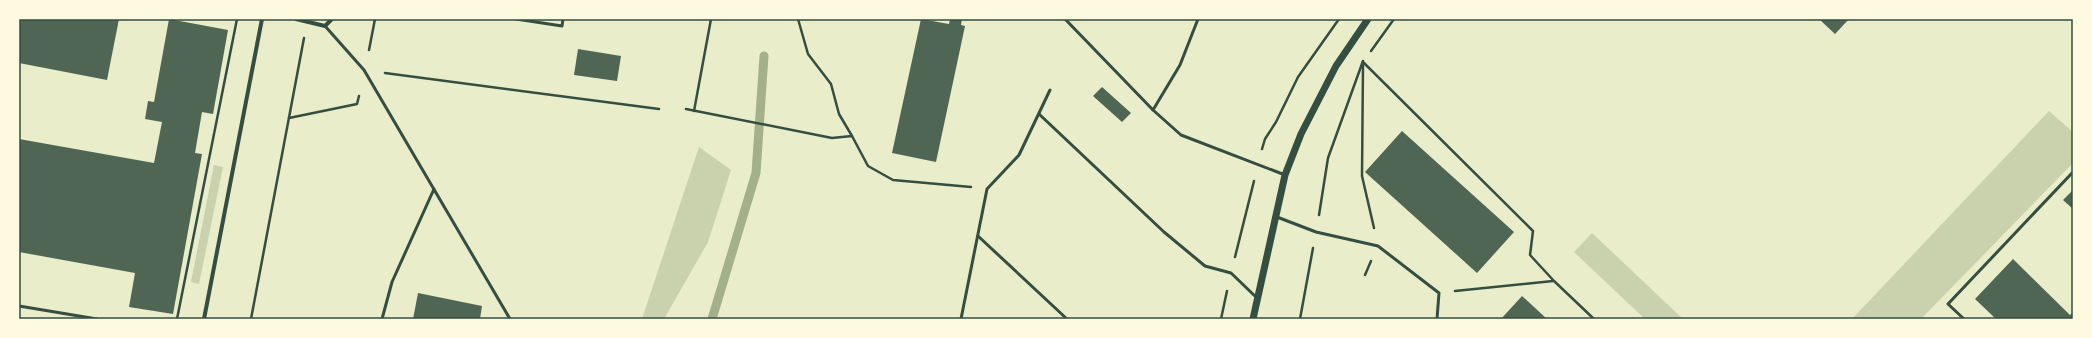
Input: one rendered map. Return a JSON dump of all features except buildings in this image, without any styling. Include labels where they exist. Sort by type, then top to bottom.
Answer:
[{"type":"street","points":[[204,319],[262,19]]},
{"type":"street","points":[[296,19],[325,26],[332,19]]},
{"type":"street","points":[[1254,319],[1285,175],[1300,134],[1336,66],[1368,19]]},
{"type":"lane","points":[[516,19],[562,26],[563,19]]},
{"type":"lane","points":[[1065,19],[1153,110],[1186,138],[1285,175]]},
{"type":"lane","points":[[1153,110],[1180,65],[1198,19]]},
{"type":"lane","points":[[325,26],[364,70],[510,319]]},
{"type":"lane","points":[[961,319],[987,189],[1019,155],[1050,90]]},
{"type":"lane","points":[[1039,114],[1164,232],[1199,262],[1205,266],[1231,273],[1258,298]]},
{"type":"lane","points":[[1964,319],[1948,304],[2073,172]]},
{"type":"lane","points":[[382,319],[392,282],[434,189]]},
{"type":"lane","points":[[1277,216],[1316,232],[1378,246],[1439,293],[1437,319]]},
{"type":"lane","points":[[978,236],[1068,319]]},
{"type":"lane","points":[[19,306],[97,319]]},
{"type":"path","points":[[178,319],[237,19]]},
{"type":"path","points":[[694,111],[711,19]]},
{"type":"path","points":[[798,19],[808,54],[831,84],[839,114],[868,166],[893,180],[987,189]]},
{"type":"path","points":[[1221,319],[1231,273],[1265,139],[1276,122],[1298,77],[1339,19]]},
{"type":"path","points":[[1300,319],[1328,158],[1363,62],[1394,19]]},
{"type":"path","points":[[251,319],[307,22]]},
{"type":"path","points":[[1363,62],[1362,176],[1378,246]]},
{"type":"path","points":[[1363,62],[1533,231],[1530,255],[1554,281],[1594,319]]},
{"type":"path","points":[[364,70],[659,109]]},
{"type":"path","points":[[289,118],[357,104]]},
{"type":"path","points":[[686,109],[832,138],[852,136]]},
{"type":"path","points":[[1439,293],[1554,281]]},
{"type":"green space","points":[[2049,111],[2073,132],[2073,163],[1921,319],[1852,319]]},
{"type":"green space","points":[[699,147],[731,170],[708,242],[664,319],[642,319]]},
{"type":"green space","points":[[214,165],[223,167],[199,284],[191,282]]},
{"type":"green space","points":[[1592,233],[1683,319],[1645,319],[1574,252]]},
{"type":"waterway","points":[[712,319],[756,173],[764,56]]}]
